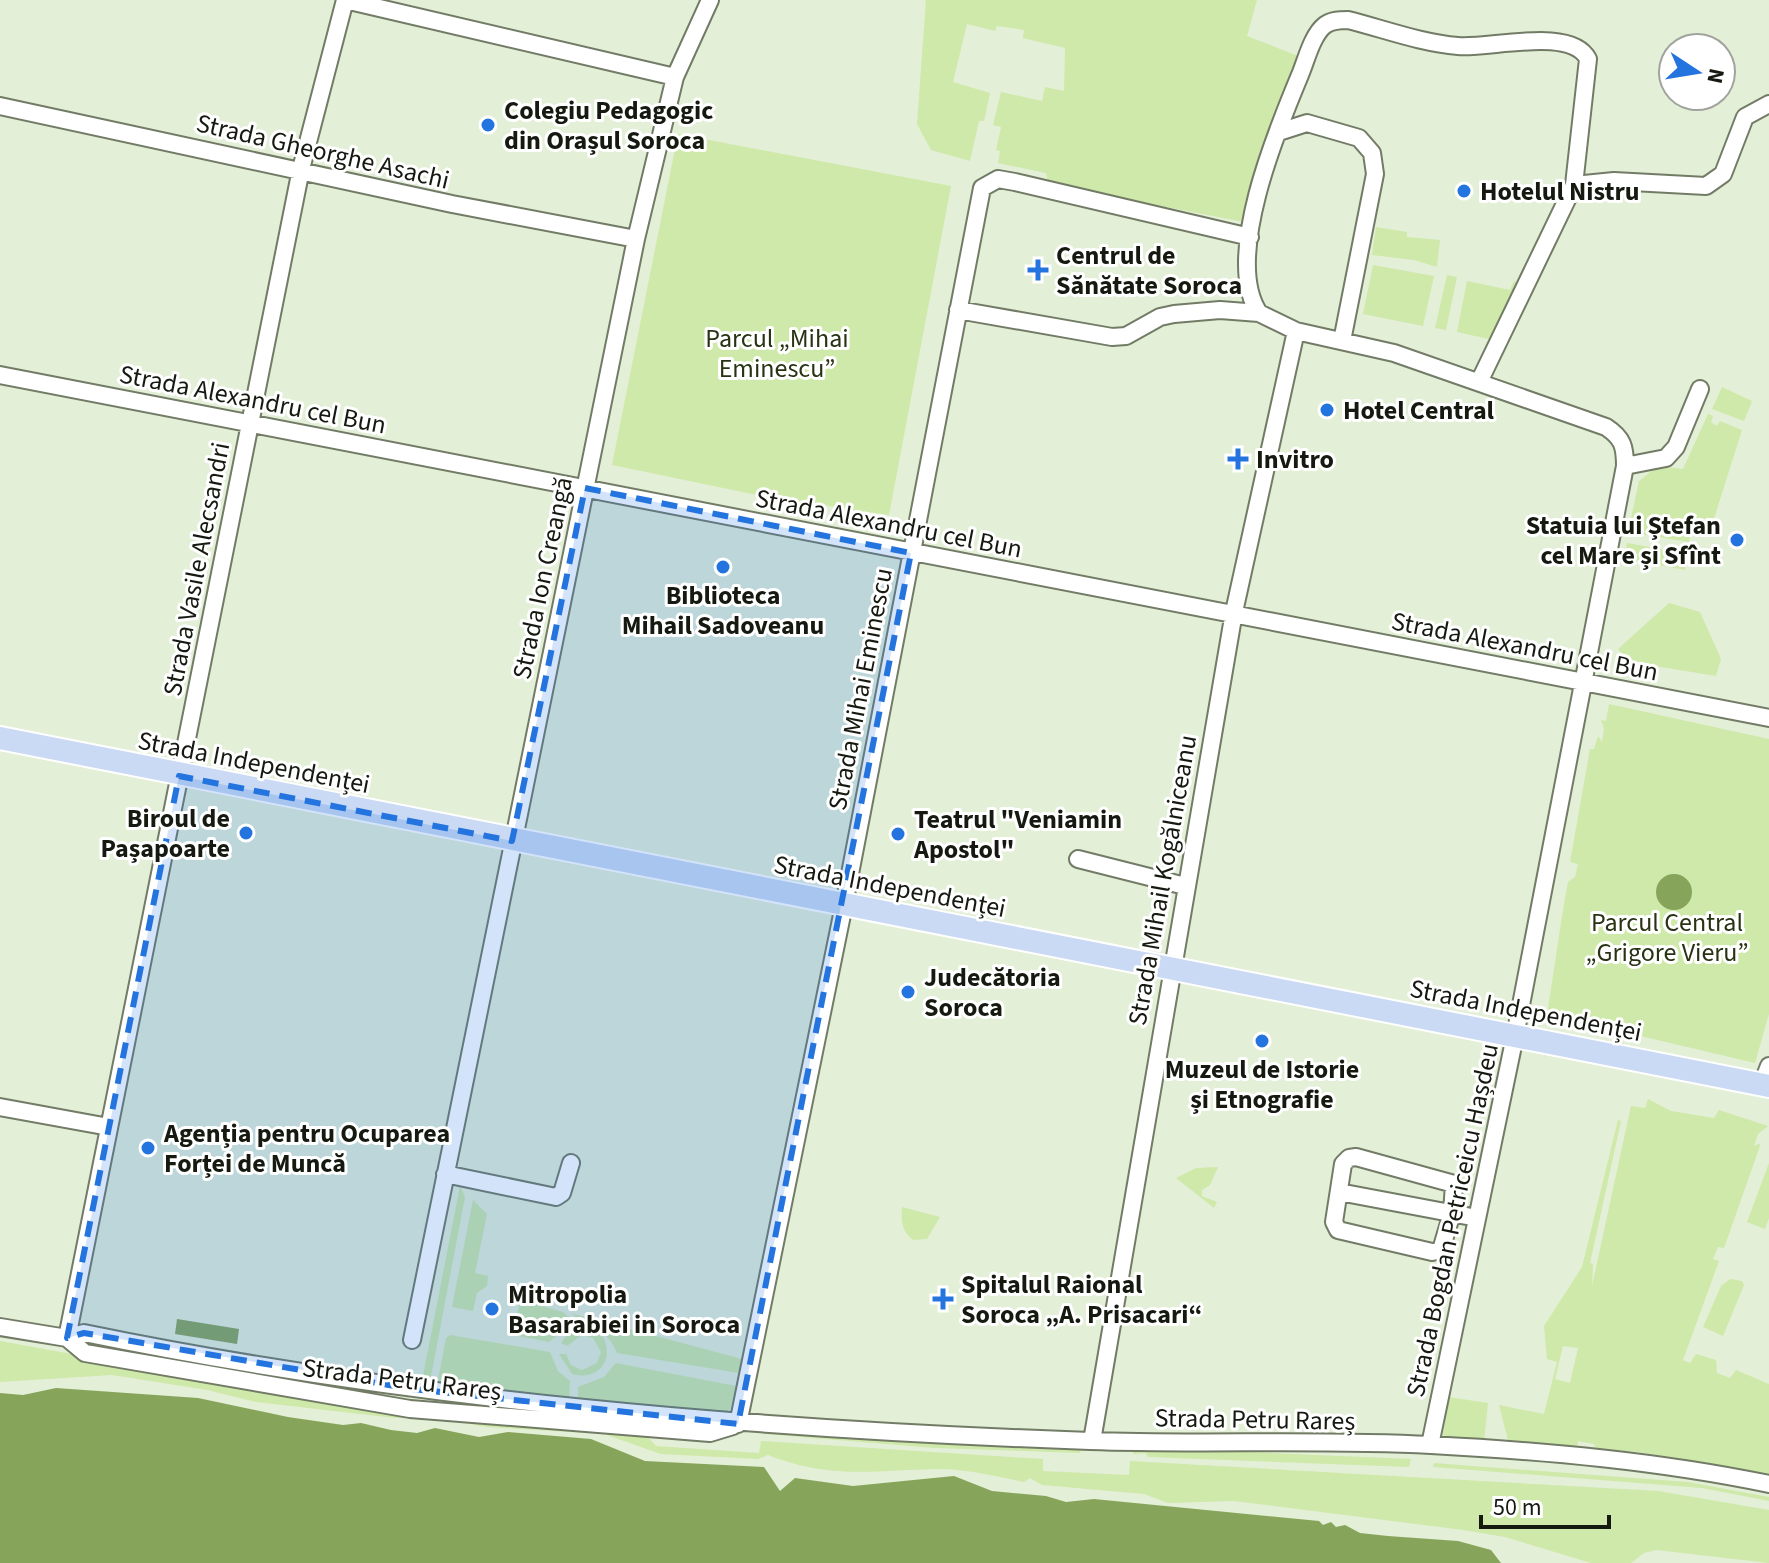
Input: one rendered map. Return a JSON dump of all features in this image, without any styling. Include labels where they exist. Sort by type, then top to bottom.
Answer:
[{"type":"main road","name":"Strada Independenței","points":[[0,738],[179,776],[1170,970],[1515,1036],[1767,1078]]},
{"type":"street","points":[[345,0],[675,77]]},
{"type":"street","name":"Strada Vasile Alecsandri","points":[[67,1338],[301,169],[345,0]]},
{"type":"street","name":"Strada Ion Creangă","points":[[412,1340],[636,239],[675,77],[710,0]]},
{"type":"street","points":[[958,310],[1112,337],[1126,336],[1160,317],[1174,314],[1220,310],[1259,313],[1296,331],[1394,353],[1480,380],[1574,185],[1588,59],[1584,52],[1569,44],[1521,41],[1484,48],[1454,46],[1348,20],[1334,21],[1322,27],[1261,184],[1250,237],[1248,284],[1250,300],[1259,313]]},
{"type":"street","points":[[1574,185],[1614,181],[1706,186],[1723,174],[1745,117],[1769,104]]},
{"type":"street","name":"Strada Gheorghe Asachi","points":[[0,106],[452,204],[636,239]]},
{"type":"street","points":[[1279,132],[1307,123],[1359,138],[1372,153],[1375,174],[1342,341]]},
{"type":"street","name":"Strada Mihai Eminescu","points":[[738,1424],[844,905],[982,188],[998,179],[1250,237]]},
{"type":"street","name":"Strada Mihail Kogălniceanu","points":[[1092,1441],[1170,970],[1234,612],[1296,331]]},
{"type":"street","name":"Strada Alexandru cel Bun","points":[[0,375],[1769,718]]},
{"type":"street","name":"Strada Bogdan Petriceicu Hașdeu","points":[[1430,1445],[1515,1036],[1625,466],[1621,439],[1606,427],[1480,380]]},
{"type":"street","points":[[1625,466],[1666,458],[1676,447],[1700,389]]},
{"type":"street","points":[[1078,859],[1185,886]]},
{"type":"street","points":[[0,1107],[109,1127]]},
{"type":"street","points":[[1356,1157],[1448,1180],[1456,1188],[1441,1250],[1432,1252],[1338,1230],[1334,1222],[1339,1192],[1343,1164],[1349,1158],[1356,1157]]},
{"type":"street","points":[[445,1174],[556,1197],[562,1193],[571,1163]]},
{"type":"street","points":[[1339,1192],[1477,1218]]},
{"type":"street","name":"Strada Petru Rareș","points":[[0,1327],[67,1338],[85,1353],[410,1409],[710,1433],[738,1424],[1092,1441],[1430,1445],[1688,1467],[1769,1484]]},
{"type":"highlighted area","points":[[585,488],[911,553],[738,1424],[412,1389],[84,1333],[67,1338],[179,776],[512,841]]},
{"type":"green space","points":[[926,0],[1257,0],[1247,36],[1298,56],[1244,222],[1167,207],[1165,212],[1048,181],[1046,173],[998,163],[1000,151],[996,150],[1001,127],[993,125],[1001,92],[1042,101],[1045,87],[1064,91],[1065,48],[1023,38],[1024,30],[997,26],[995,31],[967,24],[953,82],[990,93],[984,121],[979,121],[970,161],[931,150],[917,124]]},
{"type":"green space","name":"Parcul „Mihai Eminescu”","points":[[678,134],[951,186],[889,515],[757,495],[612,465]]},
{"type":"green space","points":[[1376,227],[1407,232],[1407,237],[1440,240],[1437,267],[1414,260],[1372,255]]},
{"type":"green space","points":[[1373,265],[1434,276],[1423,326],[1363,314]]},
{"type":"green space","points":[[1447,275],[1457,277],[1446,330],[1435,328]]},
{"type":"green space","points":[[1467,281],[1510,290],[1514,281],[1519,283],[1493,340],[1457,332]]},
{"type":"green space","points":[[1722,387],[1752,401],[1744,421],[1712,409]]},
{"type":"green space","points":[[1708,414],[1713,416],[1711,422],[1717,426],[1720,421],[1742,430],[1712,525],[1693,522],[1689,542],[1628,532],[1639,481],[1658,466],[1683,469]]},
{"type":"green space","points":[[1627,543],[1688,554],[1685,570],[1628,559],[1625,554]]},
{"type":"green space","points":[[1669,603],[1700,612],[1721,659],[1716,676],[1630,662],[1618,649]]},
{"type":"green space","name":"Parcul Central „Grigore Vieru”","points":[[1609,704],[1769,739],[1769,1014],[1755,1063],[1547,1014],[1568,882],[1575,877],[1578,864],[1570,862],[1590,749],[1594,749],[1598,736],[1602,742],[1604,729],[1601,720],[1606,721]]},
{"type":"green space","points":[[1648,1099],[1671,1111],[1714,1118],[1719,1110],[1768,1126],[1758,1134],[1754,1146],[1761,1143],[1724,1248],[1718,1247],[1713,1259],[1719,1261],[1683,1360],[1690,1363],[1696,1354],[1716,1360],[1717,1373],[1730,1378],[1736,1370],[1769,1384],[1769,1474],[1639,1452],[1596,1449],[1594,1444],[1578,1441],[1577,1447],[1509,1444],[1499,1405],[1544,1414],[1557,1362],[1547,1359],[1544,1326],[1582,1267],[1618,1120],[1621,1121],[1590,1263],[1593,1264],[1592,1286],[1631,1106],[1645,1108]],"holes":[[[1563,1346],[1578,1348],[1570,1383],[1555,1379]]]},
{"type":"green space","points":[[1769,1163],[1769,1218],[1765,1229],[1747,1222]]},
{"type":"green space","points":[[1218,1167],[1210,1185],[1202,1190],[1202,1196],[1217,1202],[1214,1208],[1176,1178],[1196,1168]]},
{"type":"green space","points":[[460,1186],[465,1197],[429,1387],[421,1386]]},
{"type":"green space","points":[[473,1200],[487,1214],[475,1273],[488,1276],[487,1286],[477,1293],[473,1311],[452,1307]]},
{"type":"green space","points":[[902,1207],[940,1217],[927,1239],[913,1240],[906,1233]]},
{"type":"green space","points":[[1730,1279],[1742,1281],[1744,1285],[1723,1336],[1703,1327],[1721,1286]]},
{"type":"green space","points":[[520,1300],[563,1312],[574,1321],[549,1342],[513,1335]]},
{"type":"green space","points":[[570,1313],[742,1359],[739,1373],[617,1353],[603,1333]]},
{"type":"green space","points":[[582,1328],[603,1337],[606,1346],[605,1361],[589,1375],[572,1374],[559,1354],[566,1354],[571,1365],[582,1370],[597,1363],[601,1352],[593,1338],[582,1335],[567,1346],[561,1343],[568,1333]]},
{"type":"green space","points":[[450,1335],[550,1352],[558,1371],[570,1381],[569,1400],[443,1388],[438,1380],[446,1338]]},
{"type":"green space","points":[[0,1341],[270,1390],[645,1434],[656,1446],[759,1453],[761,1441],[1043,1459],[1043,1471],[1129,1475],[1130,1461],[1658,1491],[1769,1510],[1769,1563],[1656,1550],[1644,1553],[1631,1563],[1591,1563],[1505,1537],[1463,1530],[1234,1501],[1168,1503],[1144,1494],[1042,1485],[1030,1478],[1024,1482],[961,1470],[833,1471],[768,1455],[758,1459],[661,1454],[604,1434],[487,1427],[427,1417],[395,1418],[256,1402],[207,1390],[112,1375],[0,1382]]},
{"type":"green space","points":[[189,1357],[378,1391],[377,1401],[187,1367]]},
{"type":"green space","points":[[616,1363],[736,1386],[730,1409],[723,1414],[578,1402],[578,1387],[604,1377]]},
{"type":"green space","points":[[1448,1397],[1488,1403],[1484,1442],[1453,1441],[1443,1435]]},
{"type":"green space","points":[[764,1428],[1081,1445],[1080,1453],[935,1448],[765,1434]]},
{"type":"green space","points":[[1132,1447],[1411,1459],[1409,1467],[1148,1457],[1146,1453],[1133,1454]]},
{"type":"green space","points":[[1434,1463],[1688,1482],[1769,1497],[1769,1501],[1702,1488],[1433,1467]]},
{"type":"shaded area","points":[[1674,874],[1687,879],[1692,892],[1687,905],[1674,910],[1661,905],[1656,892],[1661,879]]},
{"type":"shaded area","points":[[177,1319],[239,1329],[237,1344],[175,1334]]},
{"type":"shaded area","points":[[56,1388],[198,1398],[288,1417],[343,1425],[361,1423],[417,1433],[435,1428],[479,1437],[508,1432],[591,1439],[645,1461],[764,1467],[780,1491],[795,1478],[853,1486],[954,1476],[992,1491],[1046,1496],[1066,1502],[1094,1499],[1319,1521],[1323,1525],[1331,1522],[1336,1527],[1345,1525],[1360,1533],[1458,1541],[1491,1550],[1501,1563],[0,1563],[0,1393],[23,1395]]},
{"type":"place","name":"Colegiu Pedagogic din Orașul Soroca","points":[[488,125]]},
{"type":"place","name":"Hotelul Nistru","points":[[1464,191]]},
{"type":"place","name":"Centrul de Sănătate Soroca","points":[[1038,270]]},
{"type":"place","name":"Hotel Central","points":[[1327,410]]},
{"type":"place","name":"Invitro","points":[[1238,459]]},
{"type":"place","name":"Statuia lui Ștefan cel Mare și Sfînt","points":[[1737,540]]},
{"type":"place","name":"Biblioteca Mihail Sadoveanu","points":[[723,567]]},
{"type":"place","name":"Biroul de Pașapoarte","points":[[246,833]]},
{"type":"place","name":"Teatrul \"Veniamin Apostol\"","points":[[898,834]]},
{"type":"place","name":"Judecătoria Soroca","points":[[908,992]]},
{"type":"place","name":"Muzeul de Istorie și Etnografie","points":[[1262,1041]]},
{"type":"place","name":"Agenția pentru Ocuparea Forței de Muncă","points":[[148,1148]]},
{"type":"place","name":"Spitalul Raional Soroca „A. Prisacari“","points":[[943,1299]]},
{"type":"place","name":"Mitropolia Basarabiei in Soroca","points":[[492,1309]]}]
